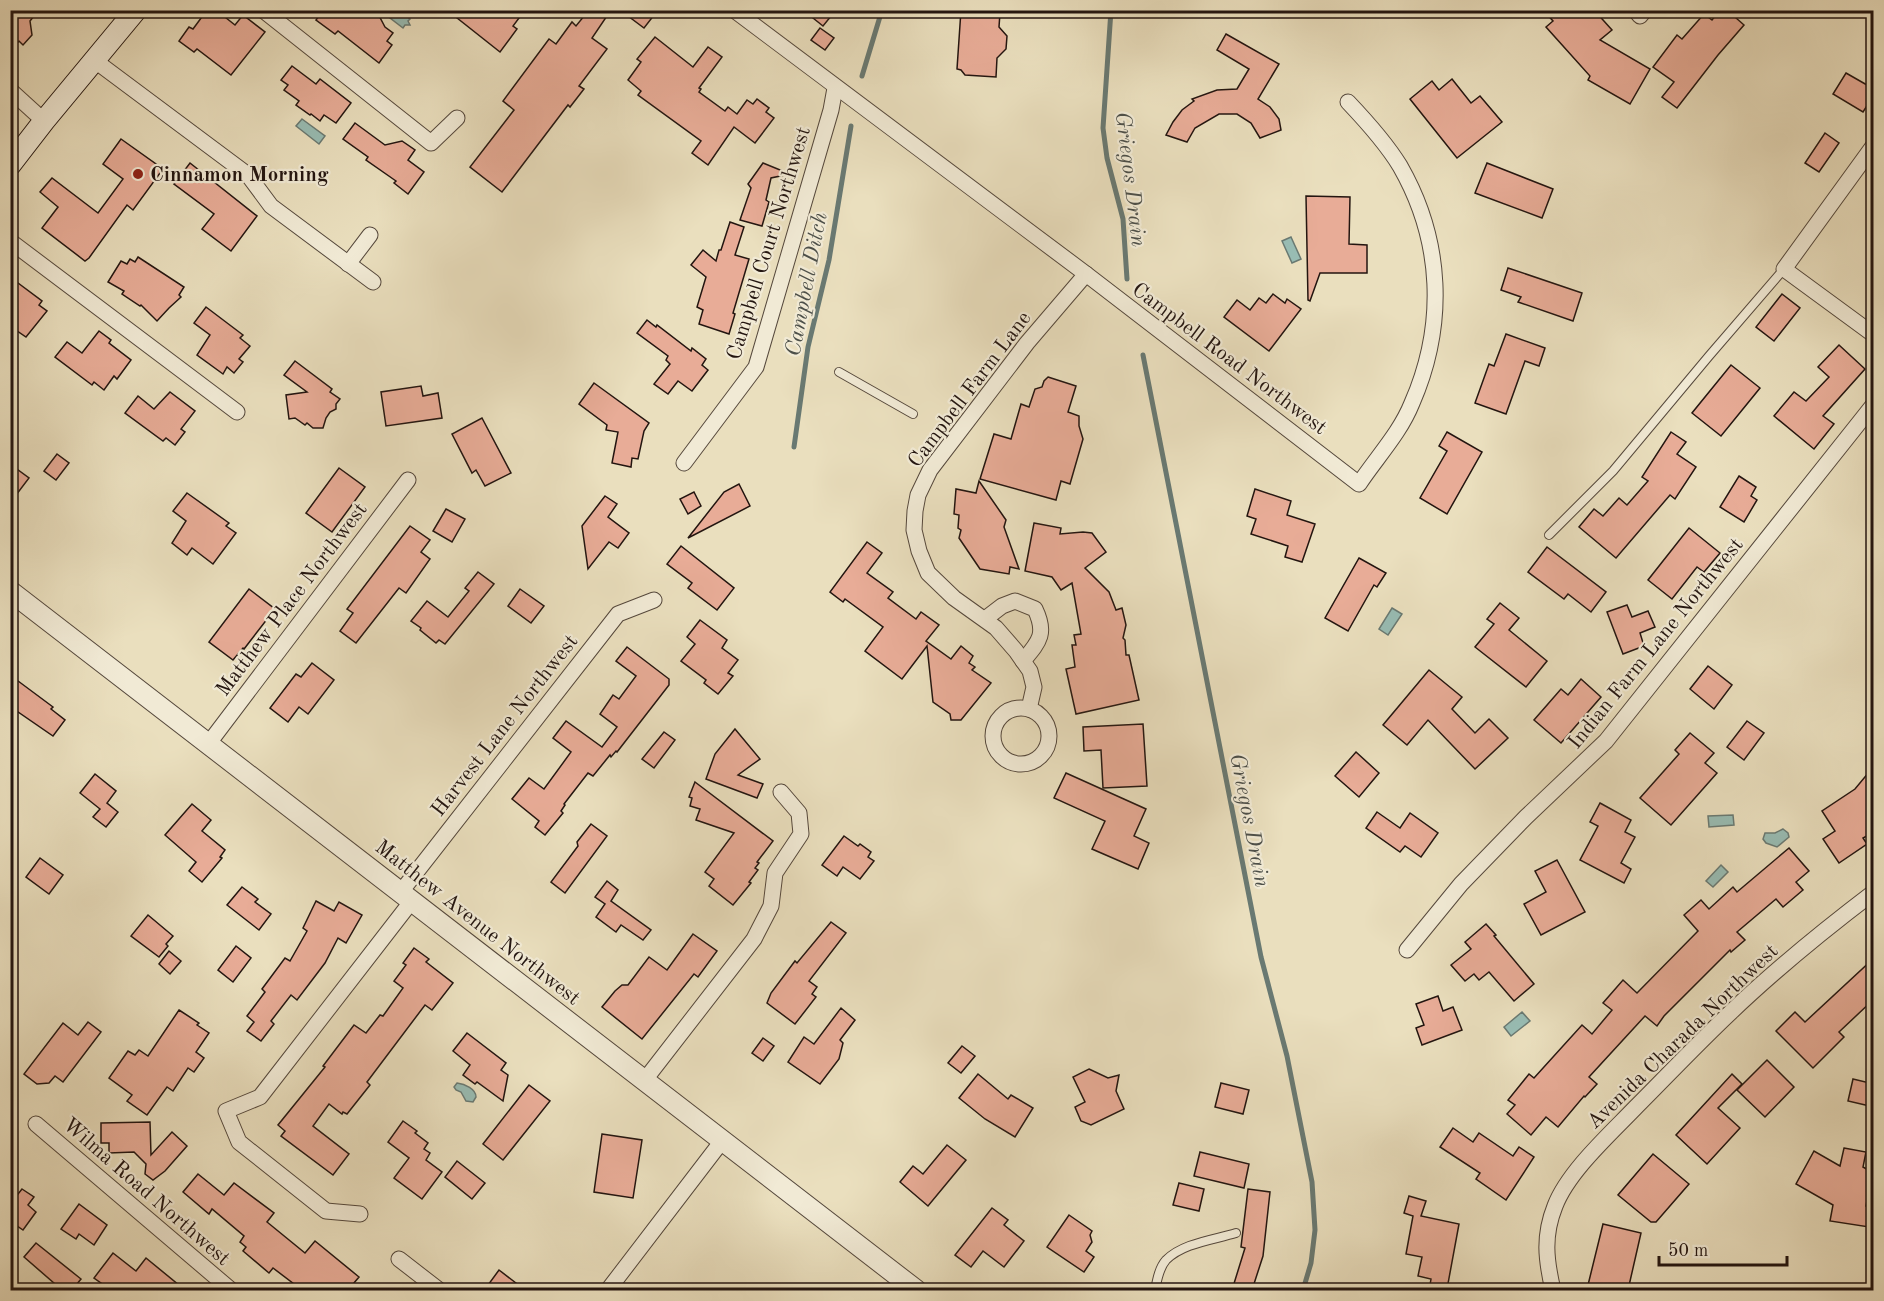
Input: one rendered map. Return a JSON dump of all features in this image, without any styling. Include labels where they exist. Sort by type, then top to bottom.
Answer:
[{"type":"main road","points":[[10,165],[136,10]]},
{"type":"street","points":[[263,10],[431,143],[457,118]]},
{"type":"street","name":"Campbell Road Northwest","points":[[734,10],[835,88],[1086,274],[1359,484],[1412,405],[1432,339],[1436,297],[1433,256],[1423,214],[1399,166],[1376,133],[1348,102]]},
{"type":"street","points":[[1635,10],[1640,16],[1645,10]]},
{"type":"street","points":[[94,60],[248,175],[271,206],[373,282]]},
{"type":"street","name":"Campbell Court Northwest","points":[[684,463],[756,367],[831,110],[835,88]]},
{"type":"street","points":[[10,90],[44,121]]},
{"type":"street","points":[[1874,145],[1784,269],[1874,335]]},
{"type":"street","points":[[348,264],[370,235]]},
{"type":"street","points":[[10,241],[237,412]]},
{"type":"street","name":"Campbell Farm Lane","points":[[1029,709],[1034,687],[1030,672],[1023,661],[996,628],[954,598],[928,573],[914,530],[918,495],[930,470],[952,441],[1028,343],[1086,274]]},
{"type":"street","name":"Indian Farm Lane Northwest","points":[[1407,950],[1469,876],[1526,817],[1606,741],[1874,404]]},
{"type":"street","name":"Matthew Place Northwest","points":[[209,743],[408,480]]},
{"type":"street","name":"Matthew Avenue Northwest","points":[[10,591],[916,1290]]},
{"type":"street","name":"Harvest Lane Northwest","points":[[360,1214],[326,1211],[239,1142],[226,1111],[260,1097],[618,614],[654,600]]},
{"type":"street","points":[[985,619],[1002,606],[1015,602],[1035,609],[1040,620],[1041,633],[1038,644],[1023,661]]},
{"type":"street","points":[[644,1081],[754,939],[771,906],[775,873],[801,834],[799,813],[781,792]]},
{"type":"street","name":"Avenida Charada Northwest","points":[[1553,1290],[1547,1264],[1547,1232],[1555,1205],[1570,1178],[1612,1132],[1731,1012],[1809,942],[1874,892]]},
{"type":"street","name":"Wilma Road Northwest","points":[[36,1124],[231,1290]]},
{"type":"street","points":[[608,1290],[722,1141]]},
{"type":"street","points":[[399,1259],[439,1290]]},
{"type":"lane","points":[[1549,535],[1613,471],[1784,269]]},
{"type":"lane","points":[[839,372],[913,414]]},
{"type":"lane","points":[[1155,1290],[1158,1275],[1166,1261],[1182,1248],[1236,1233]]},
{"type":"water","points":[[390,10],[400,11],[410,19],[408,21],[410,25],[405,25],[403,28],[390,18]]},
{"type":"water","points":[[302,119],[325,136],[319,144],[296,126]]},
{"type":"water","points":[[1291,237],[1301,259],[1292,263],[1282,241]]},
{"type":"water","points":[[1392,608],[1402,614],[1388,635],[1379,629]]},
{"type":"water","points":[[1733,815],[1734,825],[1709,827],[1708,816]]},
{"type":"water","points":[[1783,829],[1789,837],[1777,847],[1766,843],[1763,839],[1765,833],[1775,833]]},
{"type":"water","points":[[1721,865],[1728,872],[1713,887],[1706,881]]},
{"type":"water","points":[[1522,1012],[1530,1021],[1511,1036],[1504,1027]]},
{"type":"water","points":[[457,1083],[472,1089],[476,1094],[473,1102],[466,1101],[461,1092],[456,1090],[454,1087]]},
{"type":"building","points":[[10,10],[39,10],[30,21],[32,35],[23,45],[19,41],[10,51]]},
{"type":"building","points":[[207,10],[216,10],[235,25],[243,15],[265,32],[231,75],[197,49],[194,52],[179,41],[189,27],[193,29]]},
{"type":"building","points":[[323,10],[376,10],[385,27],[393,33],[387,41],[392,45],[379,63],[338,31],[335,34],[316,20]]},
{"type":"building","points":[[447,10],[525,10],[513,26],[517,29],[500,52]]},
{"type":"building","points":[[589,10],[611,10],[592,38],[607,49],[579,86],[584,89],[570,107],[568,105],[502,192],[470,167],[514,110],[503,101],[549,39],[556,44],[572,22],[576,26]]},
{"type":"building","points":[[620,10],[658,10],[644,28]]},
{"type":"building","points":[[803,10],[836,10],[823,26]]},
{"type":"building","points":[[961,10],[1000,13],[999,27],[1007,36],[1006,49],[997,58],[996,77],[965,75],[957,69]]},
{"type":"building","points":[[1543,10],[1594,10],[1612,30],[1600,40],[1650,69],[1630,104],[1588,80],[1590,76],[1546,27],[1553,21]]},
{"type":"building","points":[[1720,10],[1727,10],[1744,25],[1677,108],[1662,97],[1674,82],[1653,67],[1677,35],[1682,39],[1704,14],[1712,20]]},
{"type":"building","points":[[820,28],[834,38],[825,50],[811,40]]},
{"type":"building","points":[[1226,34],[1279,64],[1258,99],[1270,107],[1279,119],[1281,130],[1260,138],[1251,123],[1237,114],[1219,114],[1195,128],[1187,142],[1166,135],[1182,110],[1194,101],[1192,99],[1217,90],[1237,89],[1249,69],[1217,50]]},
{"type":"building","points":[[655,37],[693,67],[708,47],[722,57],[699,88],[701,89],[699,92],[725,111],[728,107],[737,114],[747,100],[753,104],[757,99],[769,108],[766,112],[774,118],[755,143],[734,127],[708,165],[692,153],[701,141],[638,95],[641,91],[628,80],[641,62],[637,59]]},
{"type":"building","points":[[292,66],[316,84],[320,79],[351,103],[336,123],[324,115],[320,121],[310,115],[296,105],[299,101],[284,90],[288,85],[281,80]]},
{"type":"building","points":[[1846,73],[1874,89],[1874,95],[1863,112],[1833,94]]},
{"type":"building","points":[[1452,79],[1471,103],[1480,96],[1502,122],[1457,158],[1410,99],[1432,81],[1439,90]]},
{"type":"building","points":[[355,123],[385,145],[402,141],[415,150],[408,160],[424,172],[408,194],[394,183],[396,181],[366,160],[368,157],[343,139]]},
{"type":"building","points":[[1825,133],[1839,143],[1819,172],[1805,163]]},
{"type":"building","points":[[121,139],[163,169],[133,210],[127,205],[85,261],[42,228],[58,207],[40,192],[52,178],[98,213],[123,179],[103,164]]},
{"type":"building","points":[[190,163],[257,216],[231,251],[202,229],[214,214],[174,184]]},
{"type":"building","points":[[763,163],[790,174],[771,178],[766,200],[769,202],[762,226],[740,220],[751,188],[748,184]]},
{"type":"building","points":[[1487,163],[1553,189],[1542,218],[1475,193]]},
{"type":"building","points":[[1306,196],[1350,197],[1349,244],[1367,245],[1367,273],[1320,273],[1310,301],[1308,300]]},
{"type":"building","points":[[730,222],[744,227],[735,255],[749,259],[729,334],[699,324],[703,310],[697,307],[706,277],[691,265],[703,250],[716,261]]},
{"type":"building","points":[[138,257],[184,287],[179,295],[181,297],[157,321],[141,305],[122,294],[124,291],[108,282],[121,261],[127,264],[130,259],[135,262]]},
{"type":"building","points":[[1508,268],[1582,293],[1573,321],[1518,302],[1521,297],[1501,290]]},
{"type":"building","points":[[10,277],[42,301],[39,305],[47,311],[26,337],[10,326]]},
{"type":"building","points":[[1273,294],[1285,303],[1287,299],[1301,309],[1269,351],[1224,317],[1237,300],[1250,310],[1259,298],[1266,303]]},
{"type":"building","points":[[1782,294],[1800,308],[1774,341],[1756,327]]},
{"type":"building","points":[[206,307],[243,335],[240,338],[250,346],[239,359],[243,362],[234,373],[227,367],[223,374],[197,355],[210,335],[194,323]]},
{"type":"building","points":[[647,320],[706,359],[702,365],[708,370],[692,391],[678,381],[668,394],[654,384],[670,364],[666,360],[668,356],[637,333]]},
{"type":"building","points":[[99,331],[111,340],[109,343],[131,360],[117,379],[114,376],[104,390],[94,382],[92,385],[55,357],[67,342],[82,353]]},
{"type":"building","points":[[1506,334],[1545,348],[1539,366],[1525,361],[1506,414],[1475,403],[1489,364],[1494,366]]},
{"type":"building","points":[[1839,345],[1865,369],[1823,416],[1834,424],[1814,449],[1774,416],[1794,392],[1806,401],[1829,377],[1818,367]]},
{"type":"building","points":[[295,361],[332,389],[330,392],[340,399],[336,404],[336,409],[326,418],[323,428],[313,428],[295,418],[289,419],[286,395],[307,392],[284,375]]},
{"type":"building","points":[[1731,365],[1760,388],[1721,436],[1692,413]]},
{"type":"building","points":[[1048,377],[1076,386],[1068,412],[1079,416],[1083,439],[1070,484],[1061,481],[1056,500],[980,479],[994,434],[1011,439],[1021,404],[1029,407],[1035,389],[1042,387]]},
{"type":"building","points":[[594,383],[649,423],[644,431],[638,459],[632,458],[631,467],[612,463],[618,432],[606,430],[607,425],[579,404]]},
{"type":"building","points":[[421,386],[423,396],[438,393],[442,418],[386,426],[381,392]]},
{"type":"building","points":[[170,392],[195,411],[181,429],[185,432],[175,445],[166,438],[163,441],[125,413],[138,396],[154,409]]},
{"type":"building","points":[[482,418],[511,473],[485,486],[476,470],[472,473],[452,434]]},
{"type":"building","points":[[1447,432],[1482,452],[1447,514],[1420,498],[1447,451],[1439,446]]},
{"type":"building","points":[[1671,432],[1686,442],[1677,454],[1696,467],[1675,499],[1670,495],[1616,558],[1579,527],[1594,509],[1603,516],[1619,498],[1627,505],[1648,481],[1642,477]]},
{"type":"building","points":[[57,454],[69,463],[56,480],[44,471]]},
{"type":"building","points":[[10,464],[29,478],[10,503]]},
{"type":"building","points":[[339,468],[365,487],[332,532],[306,513]]},
{"type":"building","points":[[1739,476],[1756,487],[1751,496],[1757,500],[1744,522],[1720,507]]},
{"type":"building","points":[[979,481],[1006,520],[1004,527],[1019,569],[1010,567],[1009,574],[980,569],[959,538],[961,530],[958,528],[959,515],[954,514],[956,489],[976,493]]},
{"type":"building","points":[[739,484],[750,506],[688,538],[724,492]]},
{"type":"building","points":[[1255,489],[1291,501],[1287,515],[1315,524],[1302,562],[1285,557],[1288,546],[1251,534],[1256,519],[1247,516]]},
{"type":"building","points":[[694,492],[701,506],[688,514],[680,499]]},
{"type":"building","points":[[187,493],[229,523],[226,526],[236,533],[213,564],[192,548],[187,555],[172,543],[186,521],[173,511]]},
{"type":"building","points":[[605,496],[617,504],[608,517],[629,533],[618,548],[609,542],[588,569],[582,526]]},
{"type":"building","points":[[446,509],[465,519],[452,542],[433,531]]},
{"type":"building","points":[[1034,523],[1061,528],[1060,534],[1092,533],[1106,552],[1085,568],[1109,592],[1116,610],[1122,608],[1126,625],[1123,638],[1126,655],[1129,655],[1139,700],[1076,714],[1066,669],[1075,667],[1072,645],[1076,645],[1074,635],[1081,634],[1072,583],[1061,590],[1052,577],[1025,571]]},
{"type":"building","points":[[410,526],[430,540],[421,552],[430,559],[406,593],[399,588],[356,643],[340,631],[353,613],[347,609]]},
{"type":"building","points":[[1689,528],[1720,553],[1704,572],[1697,567],[1672,599],[1648,580]]},
{"type":"building","points":[[867,542],[882,553],[867,573],[893,592],[888,598],[916,619],[921,612],[939,625],[926,641],[951,659],[961,646],[973,656],[969,663],[975,667],[972,670],[991,683],[961,720],[951,720],[950,714],[933,702],[927,646],[902,679],[865,651],[883,627],[845,599],[843,602],[830,592]]},
{"type":"building","points":[[681,546],[734,588],[717,610],[688,588],[692,583],[667,564]]},
{"type":"building","points":[[1547,547],[1606,592],[1591,612],[1568,594],[1564,599],[1528,572]]},
{"type":"building","points":[[1359,558],[1386,573],[1377,587],[1374,585],[1348,631],[1325,618]]},
{"type":"building","points":[[478,572],[494,584],[445,644],[439,640],[436,643],[411,621],[427,601],[448,617],[469,591],[465,588]]},
{"type":"building","points":[[249,589],[275,609],[233,660],[209,642]]},
{"type":"building","points":[[520,589],[544,606],[531,623],[508,606]]},
{"type":"building","points":[[1500,603],[1519,618],[1509,630],[1547,661],[1526,687],[1475,647],[1494,624],[1487,619]]},
{"type":"building","points":[[1627,605],[1632,617],[1648,611],[1655,627],[1640,633],[1644,646],[1623,654],[1607,612]]},
{"type":"building","points":[[700,620],[727,640],[722,648],[738,660],[728,673],[733,676],[718,694],[704,683],[706,680],[681,661],[695,644],[687,637]]},
{"type":"building","points":[[627,647],[669,679],[669,685],[617,752],[611,757],[610,755],[593,776],[588,773],[564,804],[561,811],[563,813],[545,835],[535,827],[539,821],[512,799],[529,778],[544,789],[571,752],[553,738],[566,721],[602,747],[617,727],[600,714],[613,695],[619,699],[636,676],[616,661]]},
{"type":"building","points":[[312,663],[334,680],[308,714],[299,707],[288,722],[270,708],[296,674],[301,677]]},
{"type":"building","points":[[1708,666],[1732,685],[1714,709],[1690,689]]},
{"type":"building","points":[[1429,670],[1462,697],[1452,709],[1475,733],[1489,719],[1508,738],[1475,769],[1428,720],[1407,745],[1383,725]]},
{"type":"building","points":[[10,675],[53,707],[51,709],[65,720],[53,736],[18,712],[10,722]]},
{"type":"building","points":[[1581,679],[1601,697],[1561,743],[1534,720],[1561,689],[1568,695]]},
{"type":"building","points":[[1747,721],[1764,733],[1744,760],[1727,747]]},
{"type":"building","points":[[1143,724],[1147,786],[1103,788],[1101,750],[1084,751],[1083,727]]},
{"type":"building","points":[[735,729],[760,759],[738,775],[763,784],[757,798],[706,779],[715,754]]},
{"type":"building","points":[[664,732],[675,740],[654,768],[642,759]]},
{"type":"building","points":[[1690,733],[1714,753],[1705,763],[1717,773],[1671,825],[1640,798],[1679,754],[1675,750]]},
{"type":"building","points":[[1356,752],[1379,773],[1359,797],[1335,776]]},
{"type":"building","points":[[1874,766],[1874,832],[1863,838],[1867,844],[1839,863],[1823,839],[1835,831],[1822,811],[1855,789]]},
{"type":"building","points":[[1066,773],[1146,809],[1134,836],[1149,843],[1138,869],[1092,849],[1105,821],[1054,798]]},
{"type":"building","points":[[95,774],[116,791],[107,803],[118,812],[106,827],[93,817],[100,809],[80,793]]},
{"type":"building","points":[[695,782],[773,841],[757,862],[759,863],[755,868],[758,870],[749,882],[751,883],[733,905],[709,886],[714,879],[705,872],[734,833],[696,820],[700,809],[690,806],[692,798],[689,797]]},
{"type":"building","points":[[1600,803],[1631,820],[1625,832],[1635,837],[1621,863],[1631,869],[1624,883],[1580,860],[1598,826],[1590,822]]},
{"type":"building","points":[[192,804],[211,820],[202,831],[225,850],[220,857],[222,858],[202,882],[189,871],[196,862],[165,835]]},
{"type":"building","points":[[1377,812],[1400,828],[1410,813],[1438,833],[1421,857],[1405,846],[1400,852],[1366,828]]},
{"type":"building","points":[[591,824],[607,836],[565,893],[551,882]]},
{"type":"building","points":[[844,836],[871,852],[868,857],[874,861],[860,879],[843,867],[837,876],[822,865]]},
{"type":"building","points":[[1789,848],[1809,871],[1796,882],[1803,890],[1783,907],[1776,899],[1737,932],[1745,940],[1731,952],[1730,950],[1664,1016],[1657,1026],[1645,1016],[1589,1077],[1597,1084],[1558,1127],[1546,1117],[1531,1135],[1507,1114],[1515,1105],[1508,1100],[1529,1074],[1534,1078],[1582,1025],[1592,1034],[1612,1010],[1603,1003],[1623,980],[1637,993],[1698,931],[1684,915],[1701,900],[1709,909],[1733,887],[1737,892]]},
{"type":"building","points":[[40,858],[63,875],[49,894],[26,877]]},
{"type":"building","points":[[1557,860],[1585,912],[1541,935],[1524,904],[1546,892],[1535,871]]},
{"type":"building","points":[[607,881],[618,890],[611,901],[651,930],[643,940],[621,925],[616,932],[596,917],[605,904],[595,897]]},
{"type":"building","points":[[242,887],[258,899],[255,902],[271,914],[259,930],[227,905]]},
{"type":"building","points":[[316,901],[334,911],[339,902],[362,915],[346,943],[338,938],[325,963],[297,1000],[291,995],[271,1021],[274,1024],[261,1041],[247,1031],[254,1022],[247,1016],[265,992],[262,989],[285,958],[290,961],[307,931],[303,928]]},
{"type":"building","points":[[148,915],[173,936],[159,957],[131,936]]},
{"type":"building","points":[[831,922],[846,933],[809,981],[817,987],[812,994],[816,997],[795,1024],[767,1003],[771,993],[795,961],[797,963]]},
{"type":"building","points":[[1486,924],[1534,984],[1514,1001],[1489,972],[1479,980],[1474,974],[1465,981],[1451,965],[1471,949],[1465,942]]},
{"type":"building","points":[[693,934],[717,951],[698,977],[694,974],[642,1039],[602,1007],[622,985],[628,985],[649,957],[667,970]]},
{"type":"building","points":[[236,946],[251,958],[233,982],[218,970]]},
{"type":"building","points":[[414,948],[429,959],[426,962],[453,983],[432,1010],[425,1005],[367,1082],[370,1085],[347,1114],[343,1112],[342,1114],[329,1104],[313,1126],[349,1154],[333,1175],[281,1136],[285,1131],[278,1125],[325,1067],[323,1066],[354,1025],[366,1033],[380,1015],[383,1016],[403,988],[394,981],[406,965],[403,963]]},
{"type":"building","points":[[169,951],[181,961],[170,974],[159,964]]},
{"type":"building","points":[[1874,958],[1874,999],[1839,1032],[1844,1037],[1813,1068],[1776,1031],[1795,1012],[1805,1022]]},
{"type":"building","points":[[1438,996],[1443,1011],[1453,1007],[1462,1030],[1422,1045],[1416,1028],[1424,1025],[1416,1004]]},
{"type":"building","points":[[841,1008],[855,1020],[840,1040],[843,1043],[839,1059],[820,1084],[788,1062],[804,1037],[814,1044]]},
{"type":"building","points":[[179,1010],[199,1023],[197,1025],[209,1033],[196,1052],[204,1058],[194,1072],[188,1068],[173,1091],[167,1087],[147,1115],[127,1101],[132,1095],[109,1078],[128,1051],[135,1055],[139,1050],[148,1056]]},
{"type":"building","points":[[88,1022],[101,1032],[63,1082],[55,1076],[49,1083],[37,1084],[24,1074],[63,1023],[78,1035]]},
{"type":"building","points":[[467,1033],[506,1063],[501,1070],[508,1075],[503,1101],[463,1075],[470,1065],[453,1051]]},
{"type":"building","points":[[763,1038],[774,1046],[763,1061],[752,1053]]},
{"type":"building","points":[[962,1046],[975,1056],[961,1073],[948,1063]]},
{"type":"building","points":[[1767,1060],[1794,1087],[1765,1117],[1737,1090]]},
{"type":"building","points":[[1089,1069],[1108,1078],[1119,1075],[1116,1091],[1124,1109],[1091,1125],[1081,1121],[1075,1107],[1085,1102],[1073,1077]]},
{"type":"building","points":[[978,1074],[1008,1099],[1011,1095],[1033,1108],[1015,1137],[985,1119],[959,1098]]},
{"type":"building","points":[[1732,1074],[1742,1084],[1718,1108],[1740,1128],[1707,1164],[1676,1135]]},
{"type":"building","points":[[1853,1079],[1874,1084],[1874,1107],[1848,1101]]},
{"type":"building","points":[[1221,1083],[1249,1090],[1243,1114],[1215,1107]]},
{"type":"building","points":[[529,1085],[550,1101],[503,1160],[483,1144]]},
{"type":"building","points":[[403,1121],[428,1143],[424,1149],[430,1153],[426,1160],[442,1172],[422,1199],[394,1178],[409,1158],[388,1142]]},
{"type":"building","points":[[150,1122],[151,1155],[172,1132],[187,1146],[165,1171],[153,1180],[145,1174],[146,1164],[134,1152],[109,1153],[109,1143],[101,1143],[101,1123]]},
{"type":"building","points":[[1453,1128],[1473,1142],[1479,1133],[1513,1156],[1519,1147],[1534,1157],[1506,1200],[1476,1179],[1480,1173],[1440,1147]]},
{"type":"building","points":[[602,1134],[642,1140],[633,1198],[594,1192]]},
{"type":"building","points":[[947,1145],[966,1160],[928,1206],[900,1182],[913,1166],[923,1174]]},
{"type":"building","points":[[1844,1148],[1866,1152],[1863,1167],[1872,1172],[1866,1206],[1872,1209],[1869,1227],[1830,1221],[1833,1205],[1796,1184],[1814,1151],[1840,1166]]},
{"type":"building","points":[[1200,1152],[1249,1164],[1244,1188],[1194,1176]]},
{"type":"building","points":[[1653,1154],[1689,1184],[1656,1222],[1651,1222],[1618,1195]]},
{"type":"building","points":[[457,1161],[485,1183],[472,1199],[445,1177]]},
{"type":"building","points":[[198,1174],[224,1195],[234,1183],[274,1213],[267,1222],[305,1253],[315,1241],[359,1277],[348,1290],[302,1290],[273,1268],[269,1273],[243,1251],[246,1247],[240,1242],[244,1236],[212,1209],[209,1214],[183,1192]]},
{"type":"building","points":[[1179,1183],[1204,1189],[1199,1211],[1173,1205]]},
{"type":"building","points":[[22,1189],[34,1197],[28,1205],[36,1212],[23,1230],[10,1221],[10,1204]]},
{"type":"building","points":[[1248,1189],[1270,1192],[1263,1256],[1252,1290],[1232,1290],[1245,1248],[1241,1247]]},
{"type":"building","points":[[1409,1196],[1426,1201],[1421,1216],[1459,1224],[1447,1289],[1430,1285],[1431,1279],[1418,1276],[1422,1257],[1406,1254],[1413,1216],[1404,1213]]},
{"type":"building","points":[[79,1204],[107,1225],[94,1245],[79,1234],[76,1239],[61,1229]]},
{"type":"building","points":[[992,1208],[1008,1220],[1004,1225],[1024,1241],[1004,1267],[983,1251],[971,1267],[955,1255]]},
{"type":"building","points":[[1069,1215],[1092,1231],[1090,1235],[1092,1242],[1086,1251],[1094,1257],[1084,1272],[1047,1247]]},
{"type":"building","points":[[1603,1224],[1641,1233],[1628,1290],[1610,1290],[1588,1285]]},
{"type":"building","points":[[36,1243],[81,1279],[72,1290],[62,1290],[24,1257]]},
{"type":"building","points":[[113,1253],[136,1271],[146,1258],[185,1290],[111,1290],[94,1278]]},
{"type":"building","points":[[499,1270],[525,1290],[495,1290],[488,1285]]},
{"type":"waterway","name":"Campbell Ditch","points":[[862,76],[882,10]]},
{"type":"waterway","name":"Griegos Drain","points":[[1111,10],[1103,128],[1107,158],[1123,219],[1127,279]]},
{"type":"waterway","name":"Campbell Ditch","points":[[794,447],[808,347],[829,260],[851,126]]},
{"type":"waterway","name":"Griegos Drain","points":[[1143,355],[1261,957],[1287,1056],[1312,1182],[1315,1230],[1311,1263],[1303,1290]]},
{"type":"place","name":"Cinnamon Morning","points":[[138,174]]}]
